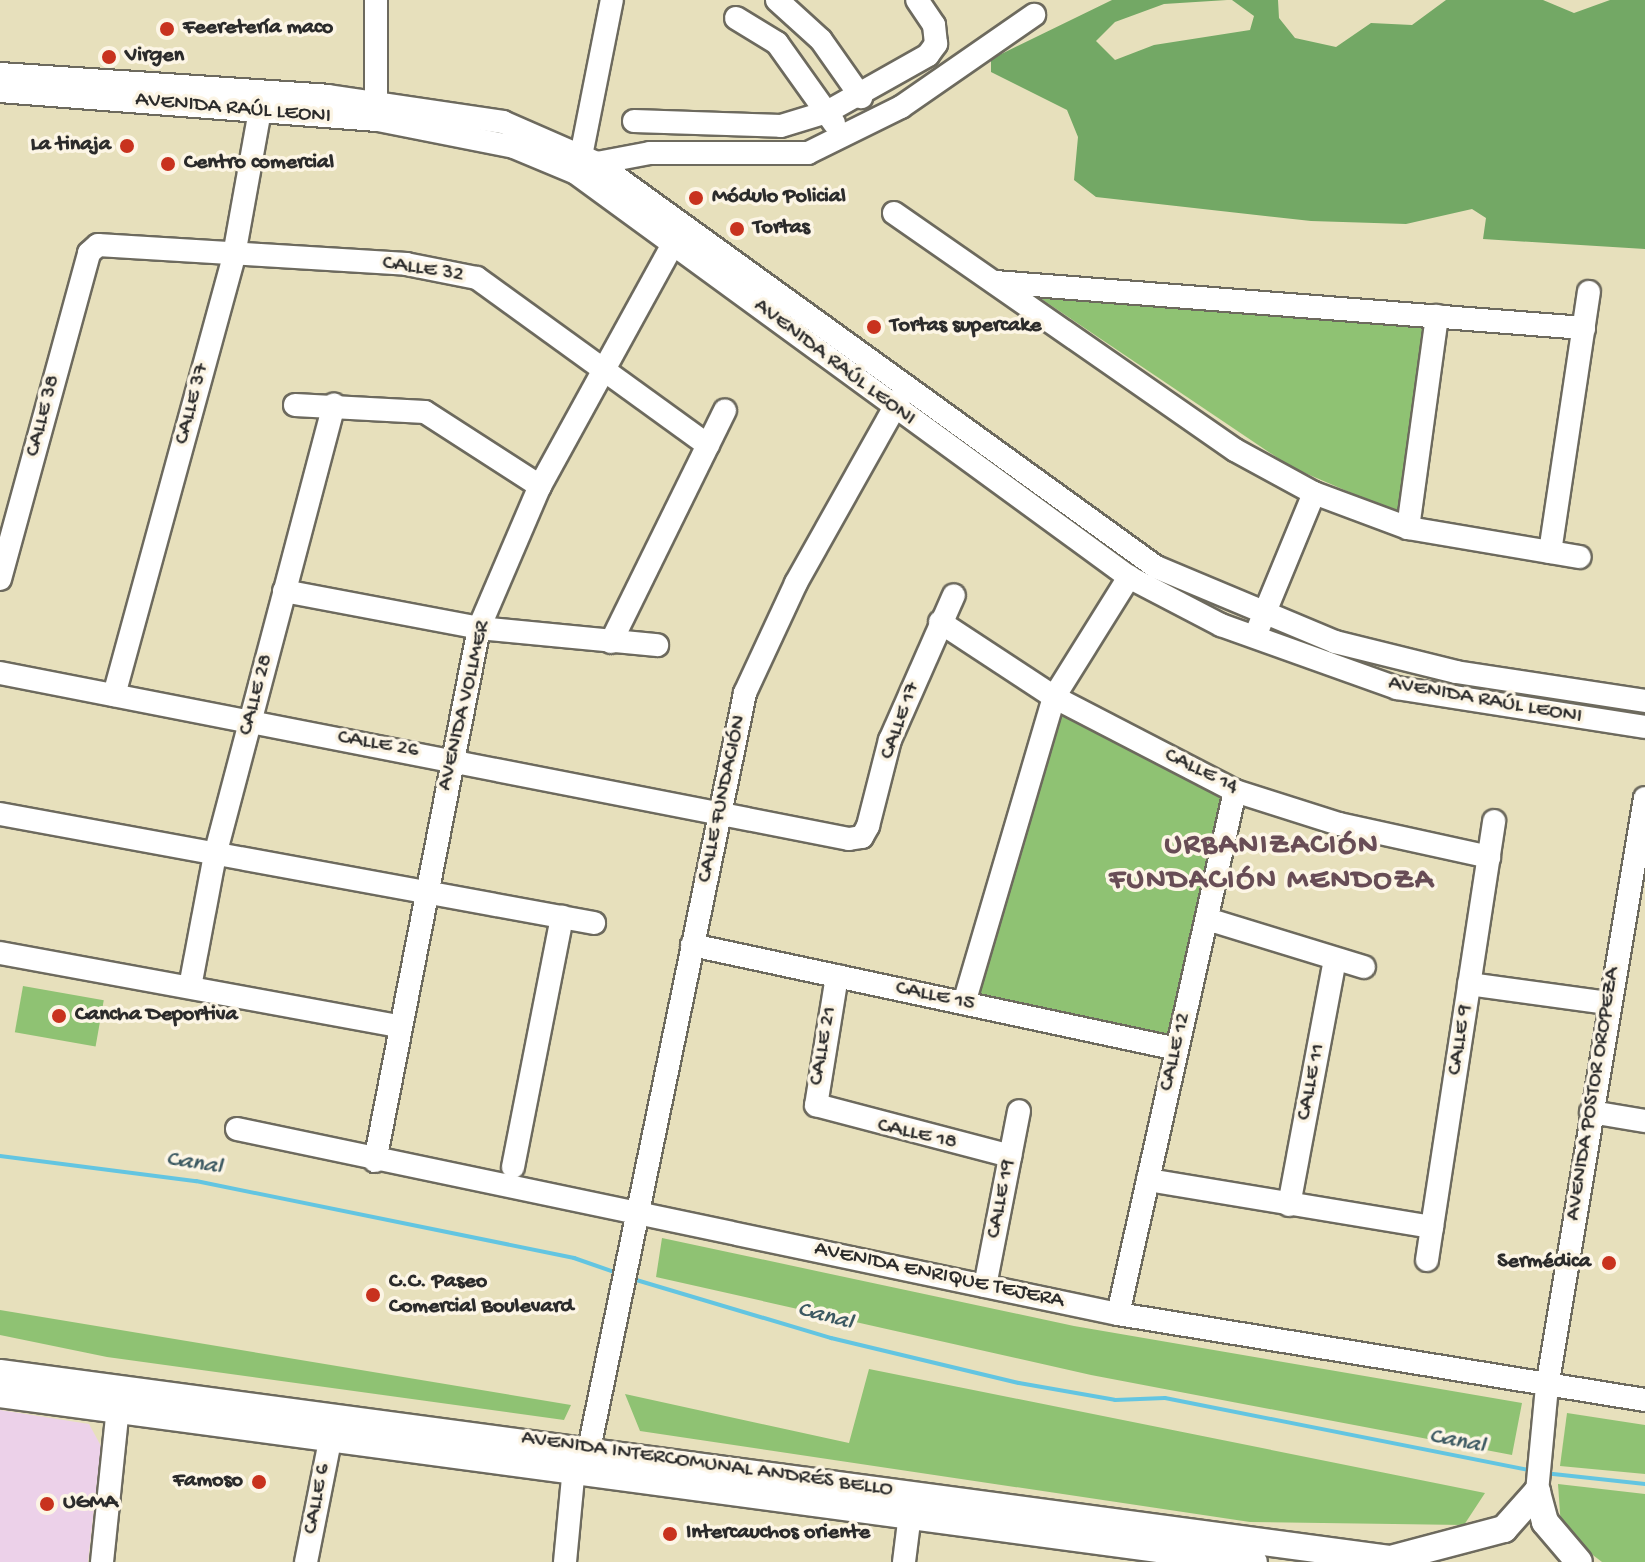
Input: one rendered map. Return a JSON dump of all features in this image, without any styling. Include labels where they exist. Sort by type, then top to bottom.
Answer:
[{"type":"main road","name":"AVENIDA INTERCOMUNAL ANDRÉS BELLO","points":[[0,1373],[582,1458],[1401,1560]]},
{"type":"main road","name":"AVENIDA INTERCOMUNAL ANDRÉS BELLO","points":[[0,1394],[331,1436],[582,1458],[910,1514],[1254,1562]]},
{"type":"main road","points":[[1401,1560],[1489,1537],[1519,1517],[1537,1491]]},
{"type":"main road","points":[[1537,1491],[1545,1522],[1579,1562]]},
{"type":"street","points":[[376,0],[376,102]]},
{"type":"street","points":[[612,0],[586,165],[650,153],[808,153],[901,107],[1034,15]]},
{"type":"street","points":[[777,0],[821,40],[861,97]]},
{"type":"street","points":[[634,121],[781,126],[827,112],[861,97],[928,55],[936,44],[926,3]]},
{"type":"street","points":[[736,18],[777,43],[843,136]]},
{"type":"street","name":"AVENIDA RAÚL LEONI","points":[[0,74],[262,102],[437,128],[586,165],[674,242],[893,409],[1129,577],[1254,640],[1397,688],[1645,727]]},
{"type":"street","name":"AVENIDA RAÚL LEONI","points":[[0,91],[262,102],[376,102],[503,122],[586,165],[907,387],[1156,567],[1263,616],[1456,672],[1645,701]]},
{"type":"street","name":"CALLE 37","points":[[114,695],[234,255],[262,102]]},
{"type":"street","points":[[894,213],[1235,450],[1314,493],[1408,528],[1580,557]]},
{"type":"street","name":"AVENIDA VOLLMER","points":[[375,1161],[479,628],[540,486],[603,364],[674,242]]},
{"type":"street","name":"CALLE 32","points":[[89,253],[98,245],[406,264],[477,278],[603,364],[708,445]]},
{"type":"street","name":"CALLE 38","points":[[0,579],[89,253]]},
{"type":"street","points":[[995,282],[1584,328]]},
{"type":"street","points":[[1550,552],[1589,292]]},
{"type":"street","points":[[1408,528],[1437,316]]},
{"type":"street","name":"CALLE FUNDACIÓN","points":[[582,1458],[618,1308],[745,693],[796,583],[907,387]]},
{"type":"street","points":[[295,405],[334,404],[425,412],[540,486]]},
{"type":"street","name":"CALLE 28","points":[[190,987],[215,855],[334,404]]},
{"type":"street","points":[[611,642],[725,410]]},
{"type":"street","points":[[1254,640],[1314,493]]},
{"type":"street","points":[[964,1003],[1054,697],[1129,577]]},
{"type":"street","points":[[284,591],[479,628],[657,645]]},
{"type":"street","name":"CALLE 17","points":[[849,839],[862,837],[868,826],[890,740],[954,595]]},
{"type":"street","name":"CALLE 14","points":[[940,622],[1054,697],[1235,791],[1339,824],[1489,857]]},
{"type":"street","name":"CALLE 26","points":[[0,673],[249,723],[721,810],[849,839]]},
{"type":"street","name":"CALLE 12","points":[[1118,1314],[1235,791]]},
{"type":"street","name":"AVENIDA POSTOR OROPEZA","points":[[1537,1491],[1547,1387],[1608,1003],[1645,798]]},
{"type":"street","points":[[0,814],[594,923]]},
{"type":"street","name":"CALLE 9","points":[[1427,1260],[1494,821]]},
{"type":"street","points":[[513,1167],[562,917]]},
{"type":"street","points":[[1207,919],[1364,967]]},
{"type":"street","name":"CALLE 15","points":[[692,945],[1177,1049]]},
{"type":"street","points":[[0,953],[399,1026]]},
{"type":"street","name":"CALLE 11","points":[[1289,1205],[1335,960]]},
{"type":"street","name":"CALLE 21","points":[[824,1113],[815,1094],[837,976]]},
{"type":"street","points":[[1469,984],[1608,1003]]},
{"type":"street","name":"CALLE 19","points":[[985,1286],[1019,1111]]},
{"type":"street","points":[[1591,1112],[1645,1121]]},
{"type":"street","name":"CALLE 18","points":[[824,1113],[1010,1156]]},
{"type":"street","name":"AVENIDA ENRIQUE TEJERA","points":[[237,1129],[375,1161],[637,1212],[1118,1314],[1547,1387],[1645,1400]]},
{"type":"street","points":[[1148,1180],[1432,1227]]},
{"type":"street","points":[[102,1562],[118,1407]]},
{"type":"street","name":"CALLE 6","points":[[306,1562],[331,1436]]},
{"type":"street","points":[[565,1562],[582,1458]]},
{"type":"street","points":[[904,1562],[910,1514]]},
{"type":"shaded area","name":"UGMA","points":[[0,1410],[89,1424],[101,1446],[88,1562],[0,1562]]},
{"type":"green space","points":[[1112,0],[1227,0],[1164,4],[1115,22],[1096,41],[1115,60],[1154,45],[1250,30],[1254,16],[1232,0],[1278,0],[1279,18],[1295,38],[1336,47],[1371,23],[1412,25],[1446,0],[1543,0],[1574,13],[1610,0],[1645,0],[1645,249],[1483,239],[1486,218],[1472,209],[1406,224],[1311,221],[1096,197],[1074,180],[1078,137],[1067,110],[991,72],[991,59]]},
{"type":"green space","points":[[1040,298],[1429,325],[1398,513],[1291,467]]},
{"type":"green space","points":[[1059,712],[1228,795],[1173,1039],[974,994]]},
{"type":"green space","name":"Cancha Deportiva","points":[[23,986],[104,1000],[96,1047],[15,1032]]},
{"type":"green space","points":[[662,1238],[1074,1326],[1522,1403],[1512,1455],[1091,1375],[656,1277]]},
{"type":"green space","points":[[0,1310],[571,1405],[564,1420],[107,1357],[0,1335]]},
{"type":"green space","points":[[869,1369],[1485,1493],[1464,1525],[1250,1522],[640,1431],[625,1394],[849,1443]]},
{"type":"green space","points":[[1567,1413],[1645,1425],[1645,1474],[1560,1466]]},
{"type":"green space","points":[[1558,1484],[1645,1494],[1645,1562],[1602,1562],[1581,1546],[1561,1527]]},
{"type":"waterway","name":"Canal","points":[[0,1156],[196,1181],[574,1258],[617,1273]]},
{"type":"waterway","name":"Canal","points":[[633,1279],[831,1338],[1019,1383],[1115,1400],[1165,1398],[1532,1471]]},
{"type":"waterway","name":"Canal","points":[[1544,1473],[1645,1484]]},
{"type":"place","name":"Feeretería maco","points":[[167,29]]},
{"type":"place","name":"Virgen","points":[[109,57]]},
{"type":"place","name":"La tinaja","points":[[127,146]]},
{"type":"place","name":"Centro comercial","points":[[168,164]]},
{"type":"place","name":"Módulo Policial","points":[[696,198]]},
{"type":"place","name":"Tortas","points":[[737,229]]},
{"type":"place","name":"Tortas supercake","points":[[874,327]]},
{"type":"place","name":"Cancha Deportiva","points":[[59,1016]]},
{"type":"place","name":"Sermédica","points":[[1609,1263]]},
{"type":"place","name":"C.C. Paseo Comercial Boulevard","points":[[373,1295]]},
{"type":"place","name":"Famoso","points":[[259,1482]]},
{"type":"place","name":"UGMA","points":[[47,1504]]},
{"type":"place","name":"Intercauchos oriente","points":[[670,1534]]},
{"type":"district","name":"URBANIZACIÓN FUNDACIÓN MENDOZA","points":[[1272,864]]}]
